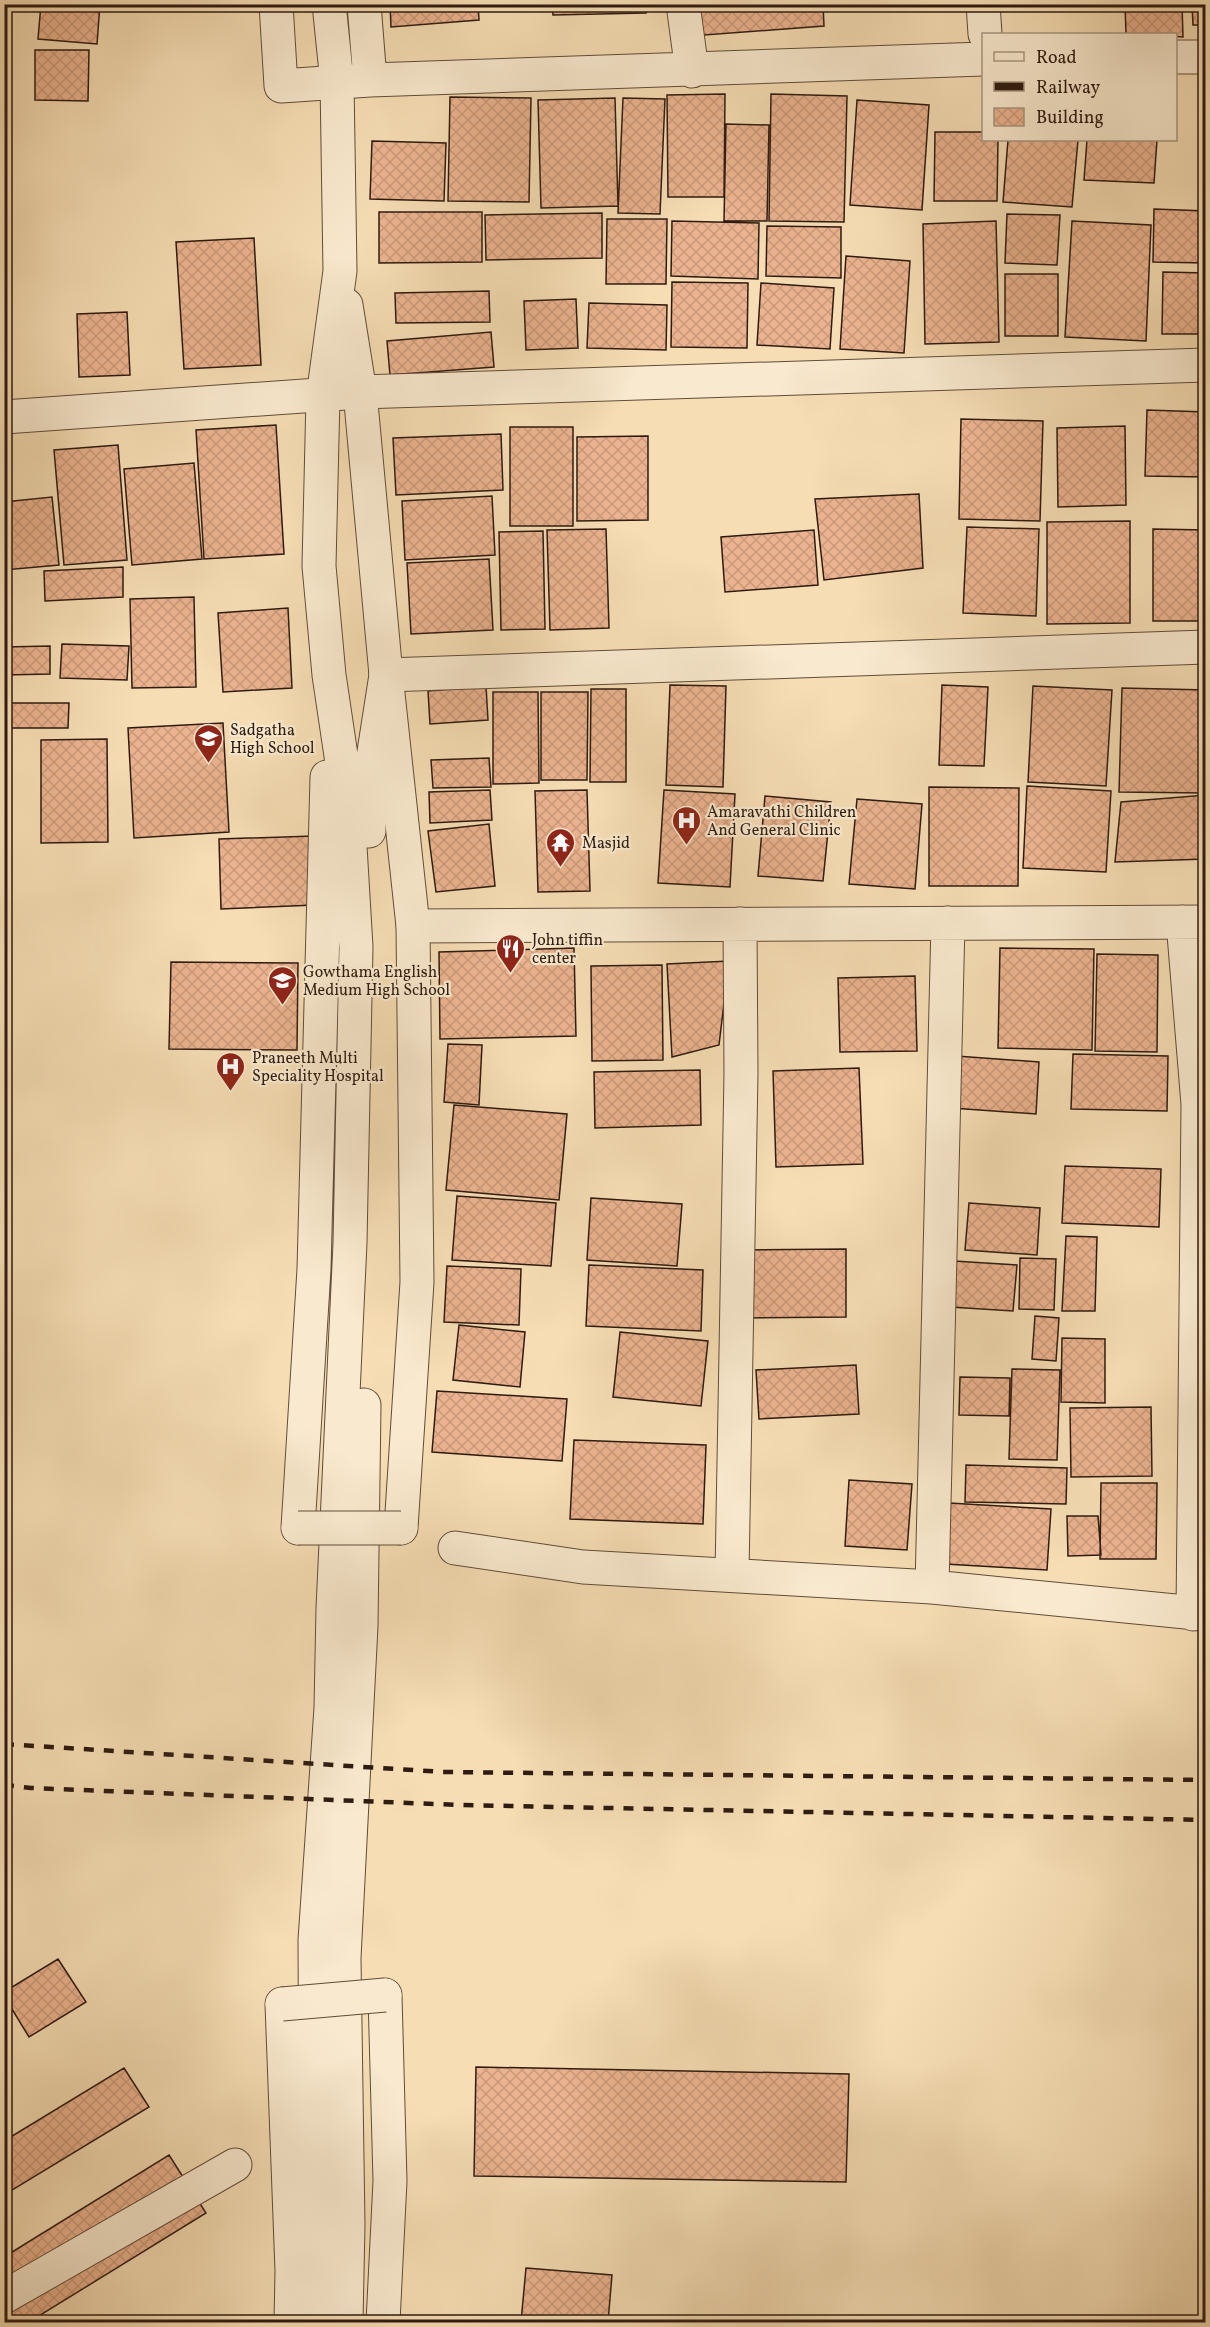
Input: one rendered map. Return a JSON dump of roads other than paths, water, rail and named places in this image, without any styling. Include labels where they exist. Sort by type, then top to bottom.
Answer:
[{"type":"street","points":[[276,4],[281,86],[370,80],[692,71],[982,59]]},
{"type":"street","points":[[329,4],[337,82],[340,271],[360,392],[386,675],[413,926],[417,1282],[401,1528],[298,1528],[314,1269],[329,675]]},
{"type":"street","points":[[364,4],[370,80]]},
{"type":"street","points":[[683,4],[692,71]]},
{"type":"street","points":[[983,4],[985,33]]},
{"type":"street","points":[[1177,57],[1206,57]]},
{"type":"street","points":[[317,2322],[315,1940],[331,1708],[333,1608],[350,1243],[356,947],[347,796],[329,675],[319,567],[323,396],[340,271]]},
{"type":"street","points":[[4,417],[360,392],[1206,365]]},
{"type":"street","points":[[386,675],[1206,647]]},
{"type":"street","points":[[346,2322],[348,2225],[344,1958],[361,1626],[366,1278],[374,1036],[368,790],[386,675]]},
{"type":"street","points":[[413,926],[1194,922],[1198,1104],[1199,1614],[932,1587],[583,1567],[455,1548]]},
{"type":"street","points":[[932,1587],[948,923]]},
{"type":"street","points":[[732,1574],[741,1073],[740,924]]},
{"type":"street","points":[[291,2322],[292,2271],[282,2004],[385,1995],[390,2181],[383,2322]]},
{"type":"street","points":[[4,2297],[235,2165]]},
{"type":"railway","points":[[4,1744],[443,1772],[1206,1780]]},
{"type":"railway","points":[[4,1785],[31,1788],[460,1805],[1206,1820]]},
{"type":"place","name":"Sadgatha High School","points":[[209,764]]},
{"type":"place","name":"Amaravathi Children And General Clinic","points":[[686,846]]},
{"type":"place","name":"Masjid","points":[[561,868]]},
{"type":"place","name":"John tiffin center","points":[[511,974]]},
{"type":"place","name":"Gowthama English Medium High School","points":[[282,1006]]},
{"type":"place","name":"Praneeth Multi Speciality Hospital","points":[[231,1092]]}]
